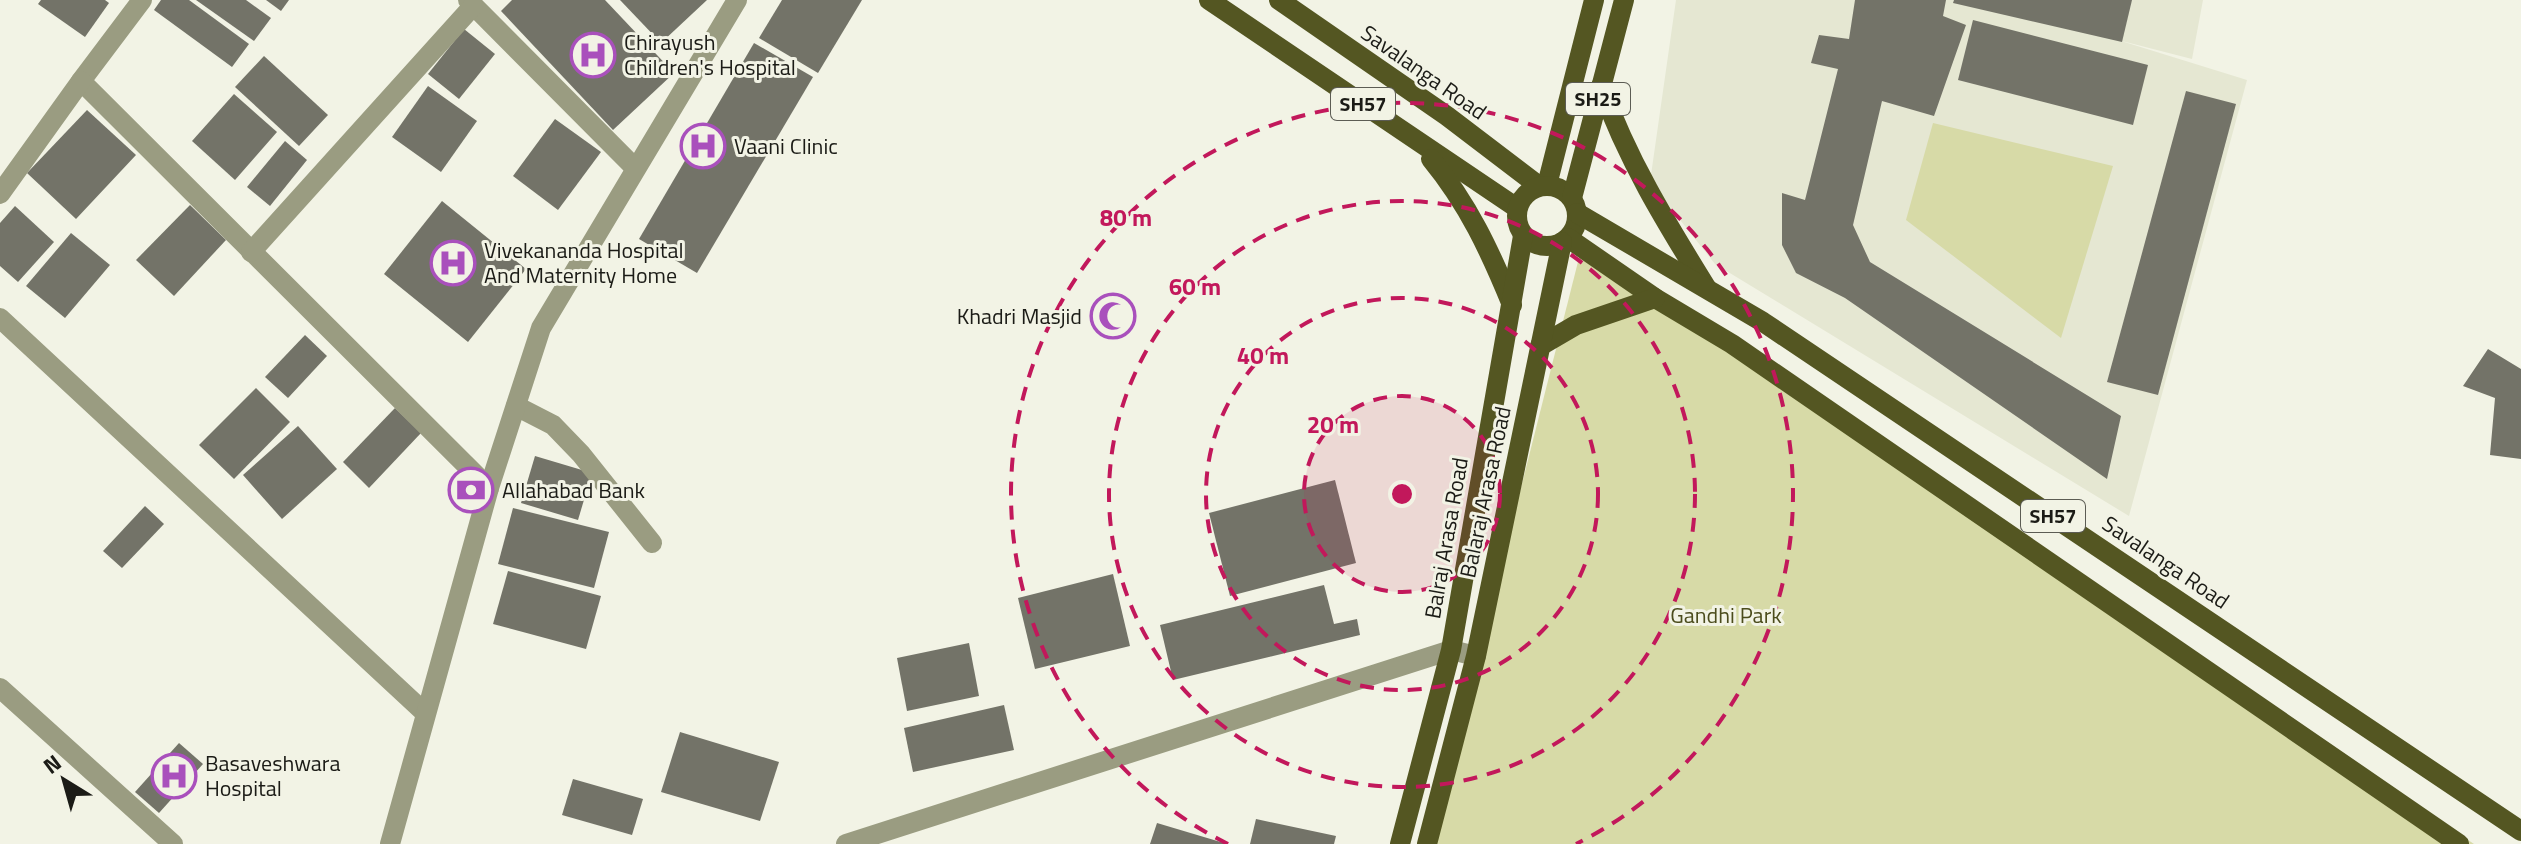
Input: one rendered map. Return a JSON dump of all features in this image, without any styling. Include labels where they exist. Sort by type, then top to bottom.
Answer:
[{"type":"main road","name":"SH57","points":[[1209,0],[1517,208]]},
{"type":"main road","name":"Savalanga Road","points":[[1279,0],[1543,186]]},
{"type":"main road","name":"SH25","points":[[1543,186],[1594,0]]},
{"type":"main road","name":"SH25","points":[[1575,206],[1601,86],[1624,0]]},
{"type":"main road","points":[[1601,86],[1620,140],[1650,198],[1707,289]]},
{"type":"main road","points":[[1414,139],[1458,191],[1480,228],[1512,305]]},
{"type":"main road","name":"SH57","points":[[1543,186],[1565,191],[1575,206]]},
{"type":"main road","points":[[1523,236],[1516,218],[1517,208],[1525,194],[1543,186]]},
{"type":"main road","points":[[1565,240],[1574,231],[1575,206]]},
{"type":"main road","name":"Savalanga Road","points":[[1575,206],[1801,347],[2521,831]]},
{"type":"main road","name":"SH57","points":[[1523,236],[1542,246],[1565,240],[1732,344],[2459,844]]},
{"type":"main road","name":"Balraj Arasa Road","points":[[1400,844],[1451,650],[1523,236]]},
{"type":"main road","name":"Balaraj Arasa Road","points":[[1427,844],[1476,656],[1565,240]]},
{"type":"main road","points":[[1540,346],[1576,325],[1655,298]]},
{"type":"street","points":[[0,194],[142,0]]},
{"type":"street","points":[[390,844],[424,712],[489,488],[541,328],[737,0]]},
{"type":"street","points":[[251,252],[471,3],[635,168]]},
{"type":"street","points":[[81,81],[489,488]]},
{"type":"street","points":[[0,318],[424,712]]},
{"type":"street","points":[[516,406],[553,425],[652,543]]},
{"type":"street","points":[[852,843],[1451,650],[1476,656]]},
{"type":"street","points":[[0,688],[173,844]]},
{"type":"shaded area","points":[[1676,0],[2203,0],[2192,59],[2118,40],[2247,80],[2129,516],[1715,264],[1650,182]]},
{"type":"green space","points":[[1933,123],[2113,166],[2061,338],[1906,220]]},
{"type":"green space","name":"Gandhi Park","points":[[1583,242],[2474,844],[1431,844]]},
{"type":"building","points":[[41,0],[105,0],[109,3],[85,37],[38,4]]},
{"type":"building","points":[[161,0],[189,0],[249,44],[232,67],[154,10]]},
{"type":"building","points":[[196,0],[246,0],[271,18],[254,41]]},
{"type":"building","points":[[266,0],[289,0],[281,11]]},
{"type":"building","points":[[512,0],[605,0],[674,73],[613,130],[501,11]]},
{"type":"building","points":[[620,0],[707,0],[661,43]]},
{"type":"building","points":[[782,0],[862,0],[818,73],[759,38]]},
{"type":"building","points":[[1855,0],[1946,0],[1943,16],[1966,25],[1934,116],[1882,101],[1853,225],[1870,262],[2121,416],[2107,479],[1845,298],[1796,273],[1782,245],[1782,193],[1805,200],[1838,69],[1811,63],[1819,35],[1849,39]]},
{"type":"building","points":[[1954,0],[2132,0],[2122,42],[1953,3]]},
{"type":"building","points":[[1973,20],[2148,65],[2133,125],[1958,80]]},
{"type":"building","points":[[464,29],[495,54],[459,99],[428,74]]},
{"type":"building","points":[[754,43],[813,77],[697,273],[639,239]]},
{"type":"building","points":[[264,56],[328,115],[299,146],[235,87]]},
{"type":"building","points":[[428,86],[477,121],[441,172],[392,137]]},
{"type":"building","points":[[2186,91],[2236,104],[2158,395],[2107,382]]},
{"type":"building","points":[[234,94],[277,132],[235,180],[192,141]]},
{"type":"building","points":[[87,110],[136,155],[76,219],[27,173]]},
{"type":"building","points":[[555,119],[601,152],[558,210],[513,176]]},
{"type":"building","points":[[285,141],[307,160],[270,206],[247,187]]},
{"type":"building","points":[[442,201],[526,269],[468,342],[384,274]]},
{"type":"building","points":[[190,205],[226,240],[174,296],[136,260]]},
{"type":"building","points":[[15,206],[54,242],[18,282],[0,266],[0,223]]},
{"type":"building","points":[[71,233],[110,265],[65,318],[26,286]]},
{"type":"building","points":[[305,335],[327,356],[288,398],[265,377]]},
{"type":"building","points":[[2488,349],[2521,369],[2521,459],[2490,455],[2495,398],[2463,386]]},
{"type":"building","points":[[256,388],[290,422],[234,479],[199,445]]},
{"type":"building","points":[[395,408],[421,433],[369,488],[343,462]]},
{"type":"building","points":[[298,426],[337,469],[282,519],[243,475]]},
{"type":"building","points":[[535,456],[592,473],[578,520],[521,503]]},
{"type":"building","points":[[1335,480],[1356,563],[1230,596],[1209,513]]},
{"type":"building","points":[[145,506],[164,524],[122,568],[103,551]]},
{"type":"building","points":[[513,508],[609,532],[594,588],[498,564]]},
{"type":"building","points":[[508,571],[601,596],[586,649],[493,624]]},
{"type":"building","points":[[1113,574],[1130,646],[1035,669],[1018,598]]},
{"type":"building","points":[[1324,585],[1334,624],[1357,619],[1360,635],[1173,680],[1160,625]]},
{"type":"building","points":[[969,643],[979,696],[907,711],[897,658]]},
{"type":"building","points":[[1004,705],[1014,750],[913,772],[904,728]]},
{"type":"building","points":[[680,732],[779,762],[760,821],[661,792]]},
{"type":"building","points":[[179,743],[203,764],[159,813],[135,792]]},
{"type":"building","points":[[573,779],[643,799],[632,835],[562,815]]},
{"type":"building","points":[[1256,819],[1336,836],[1334,844],[1250,844]]},
{"type":"building","points":[[1157,823],[1224,843],[1224,844],[1150,844]]},
{"type":"place","name":"Chirayush Children's Hospital","points":[[593,55]]},
{"type":"place","name":"Vaani Clinic","points":[[703,146]]},
{"type":"place","name":"Vivekananda Hospital And Maternity Home","points":[[453,263]]},
{"type":"place","name":"Khadri Masjid","points":[[1113,316]]},
{"type":"place","name":"Allahabad Bank","points":[[471,490]]},
{"type":"place","name":"Basaveshwara Hospital","points":[[174,776]]}]
